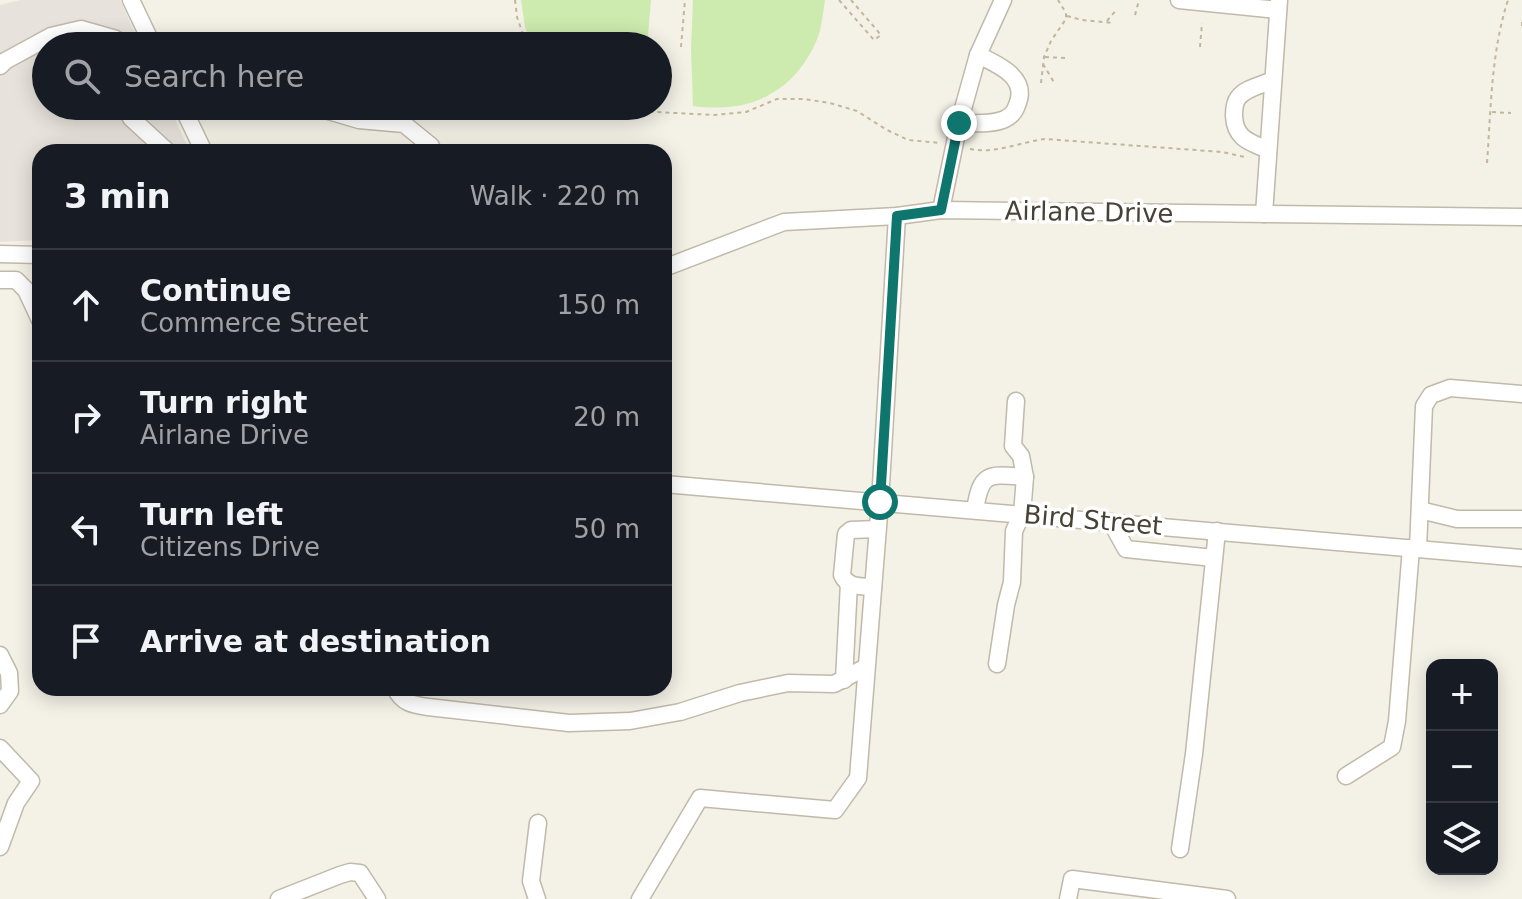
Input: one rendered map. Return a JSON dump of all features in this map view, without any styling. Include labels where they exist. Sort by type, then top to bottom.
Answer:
[{"type":"street","points":[[131,0],[147,32]]},
{"type":"street","points":[[941,210],[959,123],[978,55],[1003,0]]},
{"type":"street","points":[[1179,0],[1278,5],[1264,214]]},
{"type":"street","points":[[68,32],[81,29],[89,32]]},
{"type":"street","points":[[0,66],[32,46]]},
{"type":"street","points":[[959,123],[1003,121],[1014,113],[1019,101],[1019,85],[1012,74],[978,55]]},
{"type":"street","points":[[1268,150],[1244,139],[1235,128],[1234,110],[1238,98],[1273,80]]},
{"type":"street","points":[[133,120],[159,144]]},
{"type":"street","points":[[189,120],[200,144]]},
{"type":"street","points":[[359,120],[404,124],[429,144]]},
{"type":"street","name":"Airlane Drive","points":[[672,265],[784,222],[897,216],[941,210],[1522,217]]},
{"type":"street","points":[[640,899],[700,798],[835,810],[858,778],[880,502],[897,216]]},
{"type":"street","points":[[32,255],[3,254],[3,280],[16,280],[26,290],[32,303]]},
{"type":"street","points":[[1346,776],[1392,747],[1420,510],[1424,406],[1431,395],[1450,388],[1522,394]]},
{"type":"street","points":[[997,664],[1012,582],[1014,531],[1022,514],[1025,477],[1021,456],[1013,446],[1016,401]]},
{"type":"street","points":[[975,510],[979,487],[995,474],[1025,477]]},
{"type":"street","name":"Bird Street","points":[[672,485],[1522,558]]},
{"type":"street","points":[[1420,510],[1457,519],[1522,519]]},
{"type":"street","points":[[1111,522],[1126,549],[1214,558]]},
{"type":"street","points":[[873,587],[853,586],[842,575],[846,534],[851,530],[877,529]]},
{"type":"street","points":[[1180,849],[1194,754],[1217,531]]},
{"type":"street","points":[[844,680],[849,583]]},
{"type":"street","points":[[0,655],[9,673],[10,691],[0,705]]},
{"type":"street","points":[[399,696],[409,704],[569,723],[630,721],[680,712],[740,693],[788,683],[834,684],[866,667]]},
{"type":"street","points":[[0,748],[31,781],[16,803],[0,847]]},
{"type":"street","points":[[537,899],[531,881],[538,823]]},
{"type":"street","points":[[279,899],[350,872],[360,873],[377,899]]},
{"type":"street","points":[[1068,899],[1072,879],[1227,899]]},
{"type":"path","points":[[515,0],[522,32]]},
{"type":"path","points":[[681,47],[685,0]]},
{"type":"path","points":[[839,0],[874,40],[881,35],[851,0]]},
{"type":"path","points":[[1058,0],[1066,16],[1114,23]]},
{"type":"path","points":[[1135,15],[1139,0]]},
{"type":"path","points":[[1487,163],[1500,30],[1508,0]]},
{"type":"path","points":[[1107,22],[1117,9]]},
{"type":"path","points":[[1041,83],[1044,57],[1066,16]]},
{"type":"path","points":[[1200,47],[1202,23]]},
{"type":"path","points":[[1044,57],[1065,58]]},
{"type":"path","points":[[1043,63],[1055,84]]},
{"type":"path","points":[[672,113],[714,115],[746,112],[777,99],[804,99],[857,111],[908,140],[954,145],[975,151],[1045,139],[1222,152],[1249,157]]},
{"type":"path","points":[[1491,112],[1511,113]]},
{"type":"shaded area","points":[[21,0],[120,0],[135,32],[32,32],[32,120],[175,120],[186,144],[32,144],[32,240],[0,242],[0,5]]},
{"type":"green space","points":[[521,0],[651,0],[648,32],[527,32]]},
{"type":"green space","points":[[693,0],[825,0],[818,37],[809,56],[784,85],[752,102],[714,108],[693,106]]},
{"type":"route","points":[[880,502],[897,216],[941,210],[959,123]]}]
